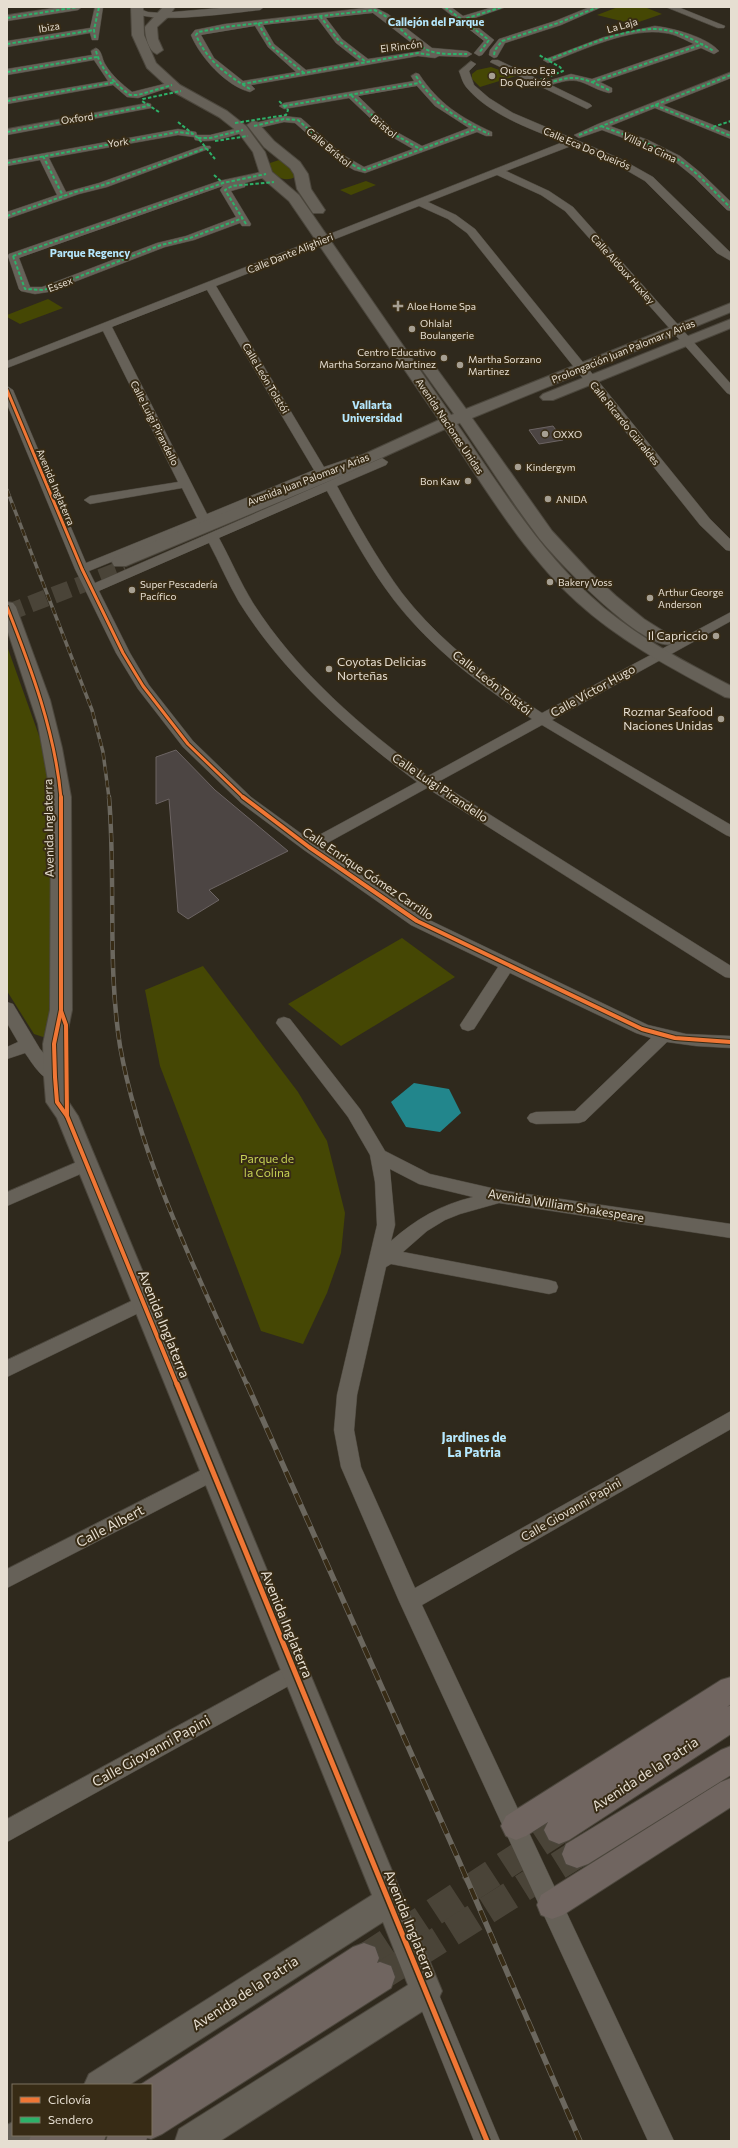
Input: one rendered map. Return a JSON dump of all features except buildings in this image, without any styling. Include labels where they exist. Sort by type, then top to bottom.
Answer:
[{"type":"main road","points":[[516,1826],[731,1689]]},
{"type":"main road","name":"Avenida de la Patria","points":[[559,1830],[731,1718]]},
{"type":"main road","points":[[577,1854],[731,1759]]},
{"type":"main road","points":[[552,1905],[731,1791]]},
{"type":"main road","points":[[152,2121],[232,2057],[372,1967]]},
{"type":"main road","points":[[145,2084],[232,2057]]},
{"type":"main road","points":[[152,2096],[232,2057]]},
{"type":"main road","points":[[152,2129],[232,2057]]},
{"type":"street","name":"Ibiza","points":[[7,18],[78,7]]},
{"type":"street","name":"Ibiza","points":[[7,44],[95,34],[100,7]]},
{"type":"street","points":[[137,9],[147,15],[165,12],[260,7]]},
{"type":"street","points":[[445,7],[489,40],[479,53],[467,59]]},
{"type":"street","points":[[461,20],[502,7]]},
{"type":"street","points":[[490,62],[495,50],[502,40],[558,23],[598,7]]},
{"type":"street","points":[[670,7],[721,26]]},
{"type":"street","name":"Avenida Naciones Unidas","points":[[137,9],[138,35],[151,65],[176,88],[246,127],[269,176],[327,230],[386,307]]},
{"type":"street","name":"El Rincón","points":[[371,10],[380,11],[404,33],[426,50],[467,59],[421,53],[304,73],[246,87],[212,62],[201,48],[196,33],[213,28],[371,10]]},
{"type":"street","name":"Avenida Naciones Unidas","points":[[165,12],[152,22],[150,27],[153,42],[165,65],[189,86],[269,144],[292,163],[301,174],[308,196],[327,230],[451,427],[517,523],[548,564],[606,618],[667,650],[731,677]]},
{"type":"street","name":"El Rincón","points":[[320,16],[339,41],[366,62]]},
{"type":"street","points":[[258,23],[261,32],[271,46],[304,73]]},
{"type":"street","name":"La Laja","points":[[548,60],[638,30],[667,30],[703,44],[714,51]]},
{"type":"street","points":[[592,82],[703,44]]},
{"type":"street","points":[[479,53],[490,62],[587,106]]},
{"type":"street","points":[[7,72],[97,54],[105,70],[127,92],[135,96],[176,88]]},
{"type":"street","points":[[539,54],[563,71],[539,84]]},
{"type":"street","points":[[467,59],[490,62]]},
{"type":"street","name":"Calle Eca Do Queirós","points":[[467,59],[464,71],[465,78],[474,91],[487,102],[516,119],[575,138],[622,162],[645,176],[721,251],[731,258]]},
{"type":"street","name":"Villa La Cima","points":[[575,138],[601,126],[731,75]]},
{"type":"street","points":[[539,84],[571,76],[592,82],[609,90]]},
{"type":"street","points":[[246,127],[283,116],[288,113],[283,105],[350,94],[418,79],[430,98],[446,112],[476,129],[489,134]]},
{"type":"street","points":[[7,101],[116,82]]},
{"type":"street","points":[[159,112],[142,101],[145,97],[176,88]]},
{"type":"street","name":"Bristol","points":[[350,94],[390,132],[422,150]]},
{"type":"street","points":[[654,105],[713,127],[731,136]]},
{"type":"street","name":"Oxford","points":[[7,132],[148,106]]},
{"type":"street","name":"Calle Brístol","points":[[246,127],[284,119],[298,120],[318,140],[356,169],[362,170],[369,170],[422,150]]},
{"type":"street","points":[[713,127],[731,121]]},
{"type":"street","points":[[178,122],[200,141],[214,159]]},
{"type":"street","name":"Villa La Cima","points":[[601,126],[652,146],[676,158],[691,170],[731,208]]},
{"type":"street","name":"York","points":[[7,163],[178,132],[200,141],[213,141],[246,127]]},
{"type":"street","points":[[422,150],[476,129]]},
{"type":"street","name":"Calle Dante Alighieri","points":[[7,365],[210,285],[327,230],[419,202],[575,138]]},
{"type":"street","name":"York","points":[[7,216],[63,196],[103,185],[200,141]]},
{"type":"street","points":[[43,156],[63,196]]},
{"type":"street","points":[[292,163],[273,160],[269,176],[290,184],[302,180]]},
{"type":"street","name":"Calle Aldoux Huxley","points":[[497,171],[545,193],[569,209],[731,391]]},
{"type":"street","points":[[214,175],[223,183]]},
{"type":"street","name":"Essex","points":[[269,176],[226,188],[225,190],[244,221],[190,238],[161,245],[44,290],[35,291],[25,289],[10,255],[223,183],[269,176]]},
{"type":"street","name":"Calle Ricardo Güiraldes","points":[[419,202],[452,217],[471,231],[705,522],[731,547]]},
{"type":"street","name":"Calle León Tolstói","points":[[210,285],[322,472]]},
{"type":"street","name":"Prolongación Juan Palomar y Arias","points":[[467,421],[581,368],[731,307]]},
{"type":"street","name":"Prolongación Juan Palomar y Arias","points":[[382,457],[451,427],[591,380],[731,323]]},
{"type":"street","name":"Calle Luigi Pirandello","points":[[106,326],[204,520]]},
{"type":"street","name":"Avenida Naciones Unidas","points":[[419,354],[546,535],[564,555],[610,600],[667,650],[731,693]]},
{"type":"street","name":"Avenida Inglaterra","points":[[7,390],[82,569],[92,589]]},
{"type":"street","name":"Avenida Juan Palomar y Arias","points":[[92,589],[119,566],[204,520],[322,472],[382,457]]},
{"type":"street","name":"Avenida Juan Palomar y Arias","points":[[82,569],[119,566],[212,536],[330,486],[382,457]]},
{"type":"street","name":"Avenida Juan Palomar y Arias","points":[[119,566],[382,457]]},
{"type":"street","points":[[90,500],[186,484]]},
{"type":"street","name":"Calle León Tolstói","points":[[330,486],[380,571],[410,612],[448,649],[495,688],[541,720],[731,832]]},
{"type":"street","name":"Calle Luigi Pirandello","points":[[212,536],[252,611],[298,668],[361,731],[427,782],[731,973]]},
{"type":"street","name":"Calle Enrique Gómez Carrillo","points":[[92,589],[123,653],[143,686],[188,744],[246,800],[309,847],[417,921],[642,1029],[663,1036],[687,1041],[731,1042]]},
{"type":"street","name":"Avenida Inglaterra","points":[[8,614],[41,702],[57,764],[61,797],[61,1010],[54,1044],[55,1078],[58,1102],[67,1116],[144,1302],[487,2141]]},
{"type":"street","name":"Calle Víctor Hugo","points":[[309,847],[731,616]]},
{"type":"street","points":[[468,1024],[507,965]]},
{"type":"street","points":[[7,1008],[28,1045],[44,1068],[55,1078]]},
{"type":"street","name":"Avenida Inglaterra","points":[[61,1010],[66,1025],[67,1116]]},
{"type":"street","points":[[284,1023],[354,1113],[379,1155],[384,1182],[386,1225],[381,1261],[347,1395],[344,1430],[351,1467],[410,1601],[516,1826],[661,2141]]},
{"type":"street","points":[[536,1118],[579,1117],[663,1036]]},
{"type":"street","points":[[7,1053],[28,1045]]},
{"type":"street","name":"Avenida William Shakespeare","points":[[379,1155],[425,1179],[500,1197],[731,1231]]},
{"type":"street","points":[[7,1199],[86,1164]]},
{"type":"street","points":[[458,1186],[471,1194],[471,1199],[464,1206]]},
{"type":"street","points":[[381,1261],[414,1232],[430,1221],[464,1206],[500,1197]]},
{"type":"street","points":[[381,1261],[549,1287]]},
{"type":"street","points":[[7,1369],[144,1302]]},
{"type":"street","name":"Calle Giovanni Papini","points":[[410,1601],[731,1419]]},
{"type":"street","name":"Calle Albert","points":[[7,1580],[213,1472]]},
{"type":"street","name":"Calle Giovanni Papini","points":[[7,1831],[295,1671]]},
{"type":"street","name":"Avenida de la Patria","points":[[102,2084],[389,1901]]},
{"type":"street","points":[[191,2141],[426,1991]]},
{"type":"green space","points":[[618,7],[647,8],[662,14],[633,24],[597,15]]},
{"type":"green space","points":[[491,67],[516,76],[480,87],[472,79],[472,74],[477,70]]},
{"type":"green space","points":[[279,160],[285,162],[295,174],[295,177],[291,179],[283,179],[274,173],[269,166],[270,163]]},
{"type":"green space","points":[[366,181],[376,185],[351,195],[340,190]]},
{"type":"green space","points":[[48,299],[63,308],[20,324],[7,317],[7,315]]},
{"type":"green space","points":[[7,646],[42,744],[50,790],[52,872],[50,1033],[43,1037],[34,1034],[7,991]]},
{"type":"green space","points":[[402,938],[455,977],[341,1046],[288,1004]]},
{"type":"green space","name":"Parque de la Colina","points":[[203,966],[298,1092],[327,1141],[345,1213],[341,1253],[327,1293],[303,1344],[261,1331],[160,1066],[145,990]]},
{"type":"water","points":[[414,1083],[449,1089],[461,1113],[440,1132],[406,1127],[391,1102]]},
{"type":"tunnel","points":[[7,613],[125,568]]},
{"type":"tunnel","points":[[364,1958],[559,1830]]},
{"type":"tunnel","points":[[380,1977],[577,1854]]},
{"type":"railway","points":[[7,490],[92,710],[103,752],[109,798]]},
{"type":"railway","points":[[109,797],[116,1015],[120,1046],[129,1089],[142,1132],[173,1218],[247,1385]]},
{"type":"railway","points":[[247,1384],[459,1861],[580,2141]]},
{"type":"marked path","points":[[7,18],[78,7]]},
{"type":"marked path","points":[[95,38],[94,30],[99,7]]},
{"type":"marked path","points":[[445,7],[489,40],[479,53]]},
{"type":"marked path","points":[[461,20],[502,7]]},
{"type":"marked path","points":[[494,55],[495,50],[502,41],[558,23],[598,7]]},
{"type":"marked path","points":[[250,89],[225,73],[211,60],[200,44],[196,35],[198,32],[225,27],[374,10],[385,16],[424,48],[445,54],[467,54]]},
{"type":"marked path","points":[[320,16],[339,41],[366,62]]},
{"type":"marked path","points":[[258,23],[261,31],[271,46],[283,58],[304,73]]},
{"type":"marked path","points":[[548,60],[624,34],[655,29],[666,30],[679,34],[714,51]]},
{"type":"marked path","points":[[7,44],[94,30]]},
{"type":"marked path","points":[[592,82],[703,44]]},
{"type":"marked path","points":[[96,51],[104,70],[119,87],[130,95],[138,95],[172,85]]},
{"type":"marked path","points":[[242,84],[418,53],[431,55]]},
{"type":"marked path","points":[[535,82],[563,71],[560,67],[539,55]]},
{"type":"marked path","points":[[7,72],[97,57]]},
{"type":"marked path","points":[[579,135],[731,75]]},
{"type":"marked path","points":[[416,76],[422,87],[438,104],[467,124],[489,134]]},
{"type":"marked path","points":[[543,85],[564,78],[577,77],[583,78],[609,90]]},
{"type":"marked path","points":[[7,101],[116,82]]},
{"type":"marked path","points":[[284,106],[419,83]]},
{"type":"marked path","points":[[159,112],[142,101],[143,99],[181,91]]},
{"type":"marked path","points":[[351,95],[390,132],[422,150]]},
{"type":"marked path","points":[[235,123],[286,115],[288,110],[278,100]]},
{"type":"marked path","points":[[655,105],[731,136]]},
{"type":"marked path","points":[[7,132],[148,106]]},
{"type":"marked path","points":[[254,126],[284,119],[298,120],[320,141],[349,164],[365,170],[476,129]]},
{"type":"marked path","points":[[713,127],[731,121]]},
{"type":"marked path","points":[[178,122],[198,138],[215,159]]},
{"type":"marked path","points":[[601,126],[645,142],[676,158],[698,175],[731,208]]},
{"type":"marked path","points":[[198,138],[210,138],[243,130]]},
{"type":"marked path","points":[[7,163],[99,145],[178,132],[193,134]]},
{"type":"marked path","points":[[215,141],[248,136]]},
{"type":"marked path","points":[[7,216],[75,192],[103,185],[206,148]]},
{"type":"marked path","points":[[43,156],[63,196]]},
{"type":"marked path","points":[[13,256],[223,183],[244,180],[266,174]]},
{"type":"marked path","points":[[214,175],[223,183]]},
{"type":"marked path","points":[[246,224],[225,190],[232,186],[274,182]]},
{"type":"marked path","points":[[13,256],[25,289],[35,291],[44,290],[161,245],[190,238],[243,218]]},
{"type":"cycle path","points":[[7,390],[82,569],[123,653],[143,686],[188,744],[246,800],[309,847],[417,921],[447,936],[642,1029],[675,1038],[696,1041],[731,1042]]},
{"type":"cycle path","points":[[7,607],[25,653],[47,724],[53,748],[61,797],[61,1010],[54,1044],[57,1102],[67,1116],[487,2141]]},
{"type":"cycle path","points":[[61,1011],[66,1025],[67,1116]]},
{"type":"place","name":"Quiosco Eça Do Queirós","points":[[492,76]]},
{"type":"place","name":"Aloe Home Spa","points":[[398,306]]},
{"type":"place","name":"Ohlala! Boulangerie","points":[[412,329]]},
{"type":"place","name":"Centro Educativo Martha Sorzano Martinez","points":[[444,358]]},
{"type":"place","name":"Martha Sorzano Martinez","points":[[460,365]]},
{"type":"place","name":"OXXO","points":[[545,434]]},
{"type":"place","name":"Kindergym","points":[[518,467]]},
{"type":"place","name":"Bon Kaw","points":[[468,481]]},
{"type":"place","name":"ANIDA","points":[[548,499]]},
{"type":"place","name":"Bakery Voss","points":[[550,582]]},
{"type":"place","name":"Super Pescadería Pacífico","points":[[132,590]]},
{"type":"place","name":"Arthur George Anderson","points":[[650,598]]},
{"type":"place","name":"Il Capriccio","points":[[716,636]]},
{"type":"place","name":"Coyotas Delicias Norteñas","points":[[329,669]]},
{"type":"place","name":"Rozmar Seafood Naciones Unidas","points":[[721,719]]},
{"type":"district","name":"Callejón del Parque","points":[[436,22]]},
{"type":"district","name":"Parque Regency","points":[[90,253]]},
{"type":"district","name":"Vallarta Universidad","points":[[372,411]]},
{"type":"district","name":"Jardines de La Patria","points":[[474,1444]]}]
